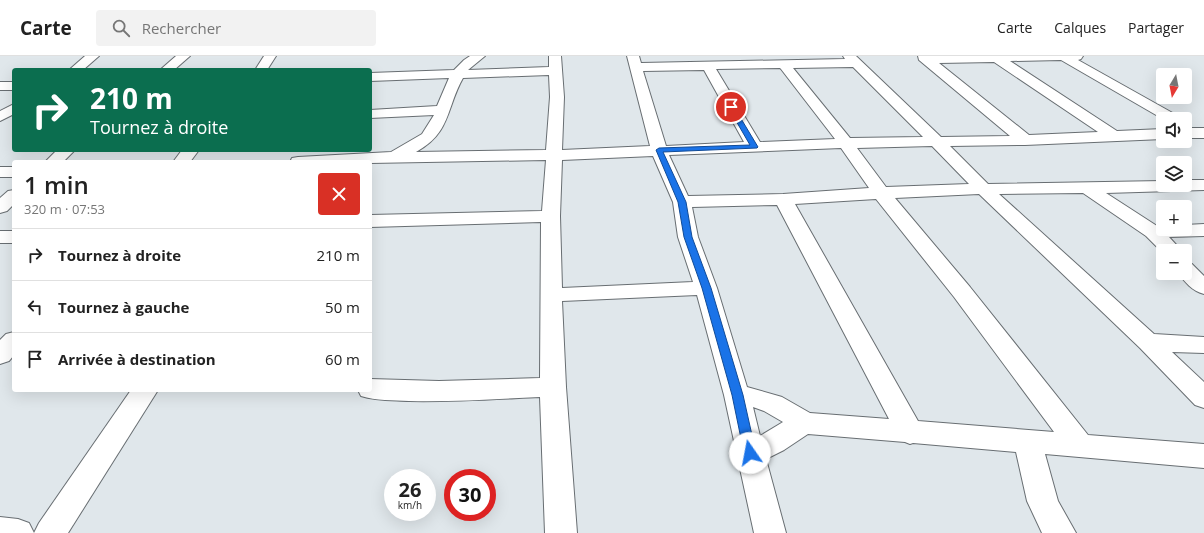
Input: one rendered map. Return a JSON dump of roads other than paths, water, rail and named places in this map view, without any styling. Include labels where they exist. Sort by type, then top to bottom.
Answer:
[{"type":"street","points":[[78,68],[93,56]]},
{"type":"street","points":[[169,68],[184,56]]},
{"type":"street","points":[[262,68],[270,56]]},
{"type":"street","points":[[393,157],[428,138],[437,124],[458,74],[469,60],[479,56]]},
{"type":"street","points":[[925,58],[1071,56],[1162,112]]},
{"type":"street","points":[[925,58],[1025,140]]},
{"type":"street","points":[[996,58],[1114,136]]},
{"type":"street","points":[[770,533],[750,453],[738,395],[706,288],[688,237],[682,202],[659,150],[635,62],[708,66],[785,66],[852,60],[937,142],[983,189],[1148,342],[1204,398]]},
{"type":"street","points":[[372,77],[458,74],[556,64],[557,97],[551,216],[551,295],[553,387],[562,533]]},
{"type":"street","points":[[708,66],[755,147]]},
{"type":"street","points":[[785,66],[846,143],[881,193],[962,292],[1082,447]]},
{"type":"street","points":[[0,86],[12,86]]},
{"type":"street","points":[[0,117],[12,109]]},
{"type":"street","points":[[372,114],[443,110]]},
{"type":"street","points":[[0,122],[12,122]]},
{"type":"street","points":[[336,160],[434,156],[554,155],[846,143],[1025,140],[1156,134]]},
{"type":"street","points":[[428,138],[434,156]]},
{"type":"street","points":[[55,160],[65,152]]},
{"type":"street","points":[[183,160],[189,152]]},
{"type":"street","points":[[0,172],[12,172]]},
{"type":"street","points":[[682,202],[783,199],[983,189],[1204,185]]},
{"type":"street","points":[[1087,188],[1153,232],[1165,244]]},
{"type":"street","points":[[0,207],[12,198]]},
{"type":"street","points":[[783,199],[910,433]]},
{"type":"street","points":[[372,221],[551,216]]},
{"type":"street","points":[[1153,232],[1204,230]]},
{"type":"street","points":[[0,237],[12,237]]},
{"type":"street","points":[[1192,277],[1204,287]]},
{"type":"street","points":[[551,295],[706,288]]},
{"type":"street","points":[[0,355],[12,342]]},
{"type":"street","points":[[1148,342],[1204,345]]},
{"type":"street","points":[[372,389],[470,390],[553,387]]},
{"type":"street","points":[[50,533],[144,392]]},
{"type":"street","points":[[738,395],[755,397],[779,405],[804,423],[910,433],[1204,456]]},
{"type":"street","points":[[750,453],[774,442],[804,423]]},
{"type":"street","points":[[1029,442],[1038,492],[1051,522],[1060,533]]},
{"type":"street","points":[[0,531],[18,533]]}]
